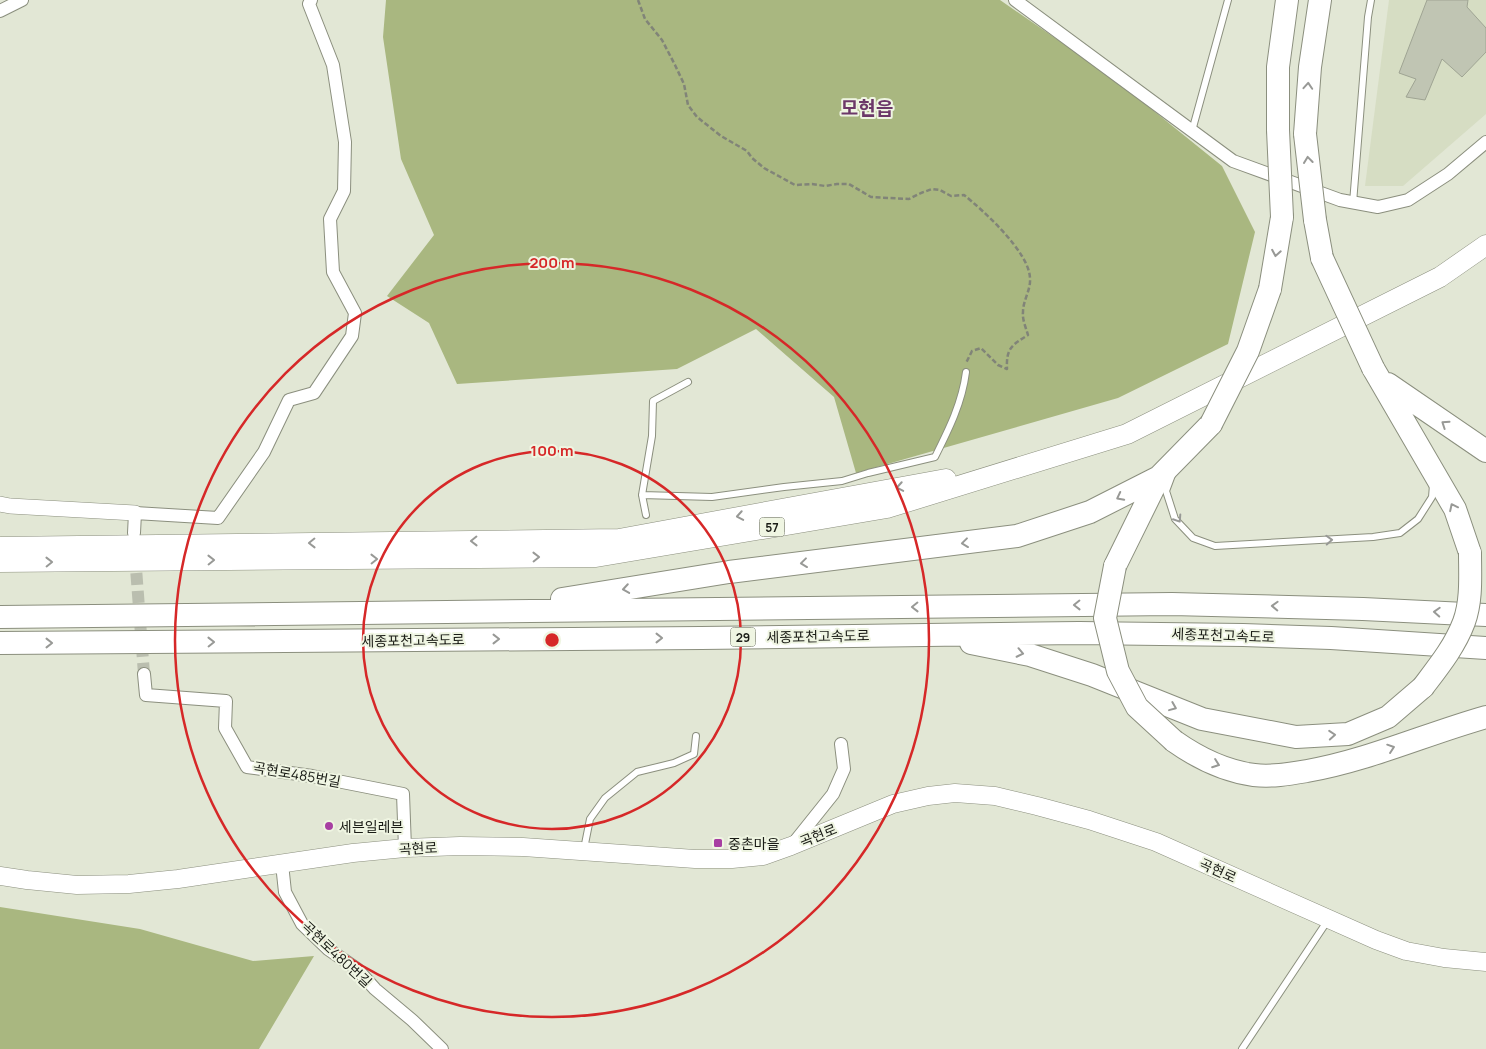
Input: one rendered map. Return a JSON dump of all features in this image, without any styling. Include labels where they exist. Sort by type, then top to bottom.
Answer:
[{"type":"highway","points":[[1287,0],[1278,67],[1278,130],[1282,217],[1270,289],[1248,351],[1211,424],[1159,478],[1115,566],[1105,618],[1118,671],[1137,707],[1174,741],[1210,763],[1255,775],[1281,776],[1357,760],[1486,717]]},
{"type":"highway","points":[[868,635],[970,642],[1030,655],[1092,674],[1202,718],[1296,737],[1348,734],[1388,717],[1423,687],[1449,652],[1464,621],[1470,593],[1470,552],[1455,509],[1376,372],[1322,258],[1315,220],[1305,134],[1310,67],[1320,0]]},
{"type":"highway","name":"57","points":[[0,547],[618,539],[949,478],[1116,424],[1436,267],[1486,231]]},
{"type":"highway","name":"57","points":[[0,562],[596,557],[887,508],[1127,434],[1440,277],[1486,245]]},
{"type":"highway","points":[[1376,372],[1419,406],[1486,451]]},
{"type":"highway","points":[[488,611],[729,572],[1017,536],[1090,512],[1159,478]]},
{"type":"highway","name":"세종포천고속도로","points":[[0,617],[1172,604],[1354,608],[1486,614]]},
{"type":"highway","name":"세종포천고속도로","points":[[0,643],[140,644],[1004,633],[1179,634],[1331,638],[1486,648]]},
{"type":"main road","name":"곡현로","points":[[0,876],[78,885],[129,884],[405,848],[505,846],[694,859],[732,859],[763,856],[893,804],[928,796],[955,793],[994,796],[1089,820],[1156,842],[1328,920],[1406,951],[1444,958],[1486,962]]},
{"type":"street","points":[[0,11],[22,0]]},
{"type":"street","points":[[0,504],[218,518],[264,452],[289,400],[314,394],[352,336],[354,312],[334,272],[330,219],[344,191],[345,142],[333,65],[309,4],[311,0]]},
{"type":"street","points":[[1015,0],[1233,161],[1340,200],[1378,207],[1408,200],[1448,174],[1486,142]]},
{"type":"street","points":[[134,533],[135,512]]},
{"type":"street","name":"곡현로485번길","points":[[144,674],[146,695],[226,701],[225,728],[247,767],[312,776],[403,794],[405,848]]},
{"type":"street","points":[[791,846],[833,794],[844,769],[841,744]]},
{"type":"street","name":"곡현로480번길","points":[[282,864],[285,892],[302,924],[328,949],[358,969],[375,989],[412,1020],[442,1049]]},
{"type":"lane","points":[[1192,131],[1228,0]]},
{"type":"lane","points":[[1353,203],[1368,17],[1372,0]]},
{"type":"lane","points":[[642,495],[712,497],[842,481],[935,457],[952,423],[962,397],[966,372]]},
{"type":"lane","points":[[646,515],[642,495],[652,436],[653,401],[688,382]]},
{"type":"lane","points":[[1178,458],[1166,491],[1175,519],[1193,538],[1215,546],[1373,538],[1400,533],[1418,519],[1432,497],[1434,472]]},
{"type":"lane","points":[[583,850],[590,819],[605,798],[637,772],[674,762],[694,754],[696,736]]},
{"type":"lane","points":[[1242,1049],[1328,920]]},
{"type":"path","points":[[638,0],[646,19],[662,40],[675,65],[684,84],[688,105],[697,117],[721,136],[748,151],[752,158],[764,168],[795,185],[812,184],[825,186],[849,184],[871,196],[909,199],[932,189],[940,190],[951,196],[964,195],[990,218],[1023,255],[1030,269],[1028,293],[1023,312],[1028,334],[1011,345],[1007,359],[1007,369],[998,365],[981,348],[972,351],[965,366],[966,372]]},
{"type":"shaded area","points":[[1389,0],[1486,0],[1486,114],[1403,186],[1365,186]]},
{"type":"green space","points":[[386,0],[1000,0],[1113,78],[1222,166],[1255,232],[1228,344],[1118,398],[856,473],[834,397],[756,329],[677,369],[457,384],[429,323],[387,296],[434,235],[401,159],[383,37]]},
{"type":"green space","points":[[0,907],[140,929],[253,961],[314,956],[259,1049],[0,1049]]},
{"type":"building","points":[[1427,0],[1468,0],[1467,7],[1486,28],[1486,52],[1462,77],[1442,59],[1425,100],[1406,97],[1416,79],[1399,73]]},
{"type":"tunnel","points":[[135,555],[144,674]]},
{"type":"place","name":"세븐일레븐","points":[[329,826]]},
{"type":"place","name":"중촌마을","points":[[718,843]]},
{"type":"district","name":"모현읍","points":[[867,108]]}]
